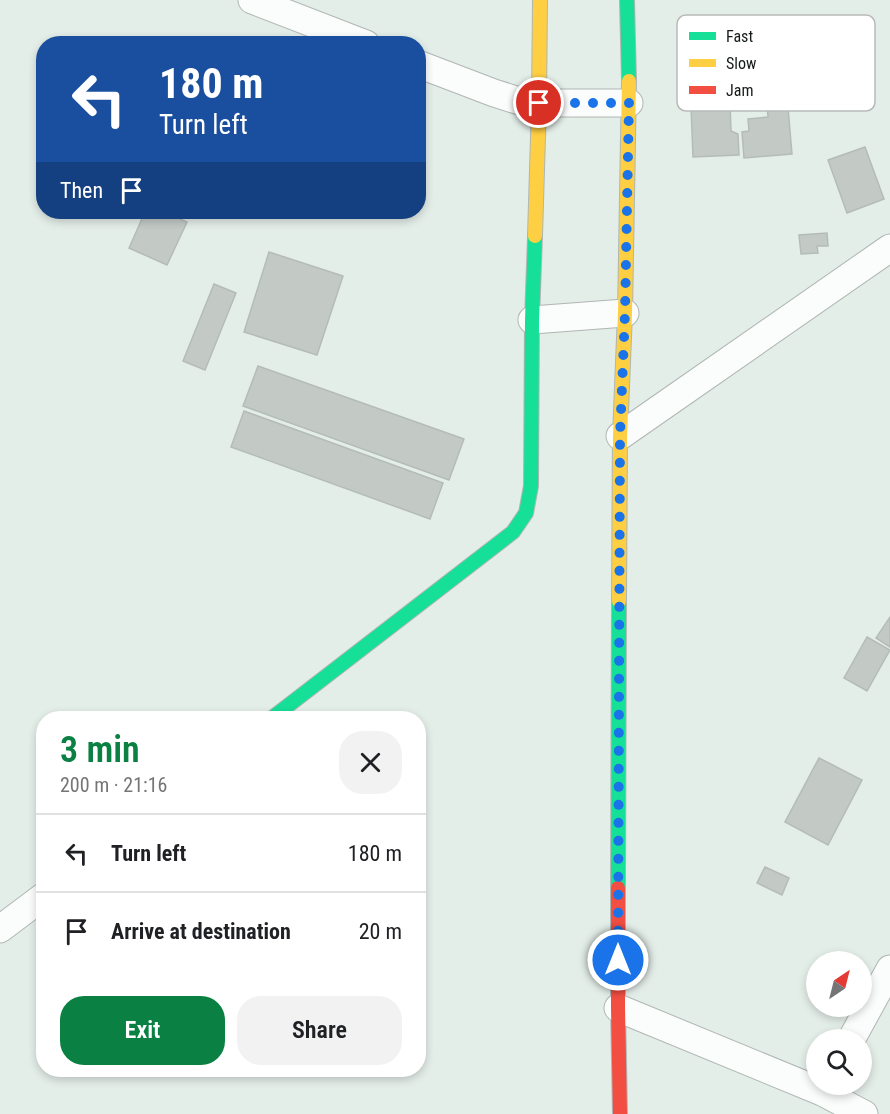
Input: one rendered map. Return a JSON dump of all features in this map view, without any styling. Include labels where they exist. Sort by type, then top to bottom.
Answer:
[{"type":"main road","points":[[281,711],[513,532],[526,513],[531,486],[532,320],[540,0]]},
{"type":"main road","points":[[620,1114],[618,1008],[620,436],[629,103],[627,0]]},
{"type":"street","points":[[252,0],[345,36]]},
{"type":"street","points":[[426,67],[516,100],[539,103],[629,103]]},
{"type":"street","points":[[620,436],[890,248]]},
{"type":"street","points":[[532,320],[625,313]]},
{"type":"street","points":[[0,929],[36,902]]},
{"type":"street","points":[[857,1029],[890,969]]},
{"type":"street","points":[[618,1008],[806,1081]]},
{"type":"street","points":[[836,1095],[864,1114]]},
{"type":"building","points":[[691,111],[730,111],[731,131],[738,134],[739,155],[693,157]]},
{"type":"building","points":[[768,111],[788,111],[792,154],[744,158],[742,132],[749,131],[748,119],[768,117]]},
{"type":"building","points":[[865,147],[884,199],[847,213],[828,160]]},
{"type":"building","points":[[142,219],[180,219],[187,222],[167,265],[129,248]]},
{"type":"building","points":[[827,233],[828,246],[817,246],[818,253],[801,254],[799,235]]},
{"type":"building","points":[[269,252],[343,276],[317,355],[244,332]]},
{"type":"building","points":[[214,284],[236,293],[205,370],[183,361]]},
{"type":"building","points":[[258,366],[464,439],[449,480],[243,406]]},
{"type":"building","points":[[244,411],[443,483],[430,519],[231,447]]},
{"type":"building","points":[[890,617],[890,647],[876,638]]},
{"type":"building","points":[[867,637],[890,650],[867,691],[844,678]]},
{"type":"building","points":[[819,758],[862,780],[828,845],[785,822]]},
{"type":"building","points":[[765,867],[789,878],[782,895],[757,883]]},
{"type":"traffic: fast","points":[[627,0],[629,81]]},
{"type":"traffic: fast","points":[[281,711],[513,532],[526,513],[531,486],[535,236]]},
{"type":"traffic: fast","points":[[618,888],[619,601]]},
{"type":"traffic: slow","points":[[535,236],[540,0]]},
{"type":"traffic: slow","points":[[619,601],[620,436],[625,313],[629,81]]},
{"type":"traffic: jam","points":[[618,888],[620,1114]]},
{"type":"route","points":[[539,103],[629,103],[620,436],[618,960]]}]
